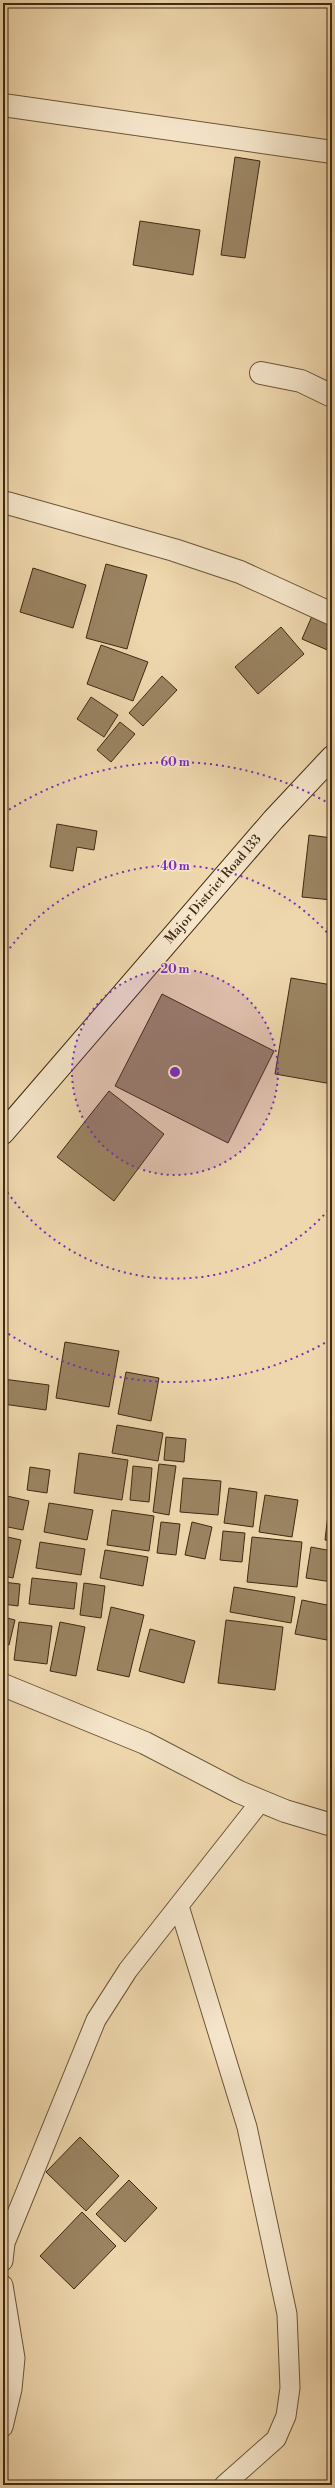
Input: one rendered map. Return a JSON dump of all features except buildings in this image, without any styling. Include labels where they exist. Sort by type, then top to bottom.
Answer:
[{"type":"street","points":[[3,105],[332,152]]},
{"type":"street","points":[[261,373],[301,381],[332,396]]},
{"type":"street","points":[[7,503],[174,550],[240,572],[332,614]]},
{"type":"street","name":"Major District Road 133","points":[[3,1133],[273,820],[332,758]]},
{"type":"street","points":[[3,1685],[145,1743],[239,1792],[332,1825]]},
{"type":"lane","points":[[3,2261],[5,2243],[96,2020],[128,1970],[261,1801]]},
{"type":"lane","points":[[178,1906],[247,2127],[287,2314],[290,2388],[286,2416],[276,2439],[224,2485]]},
{"type":"lane","points":[[3,2285],[15,2358],[12,2389],[3,2427]]}]
